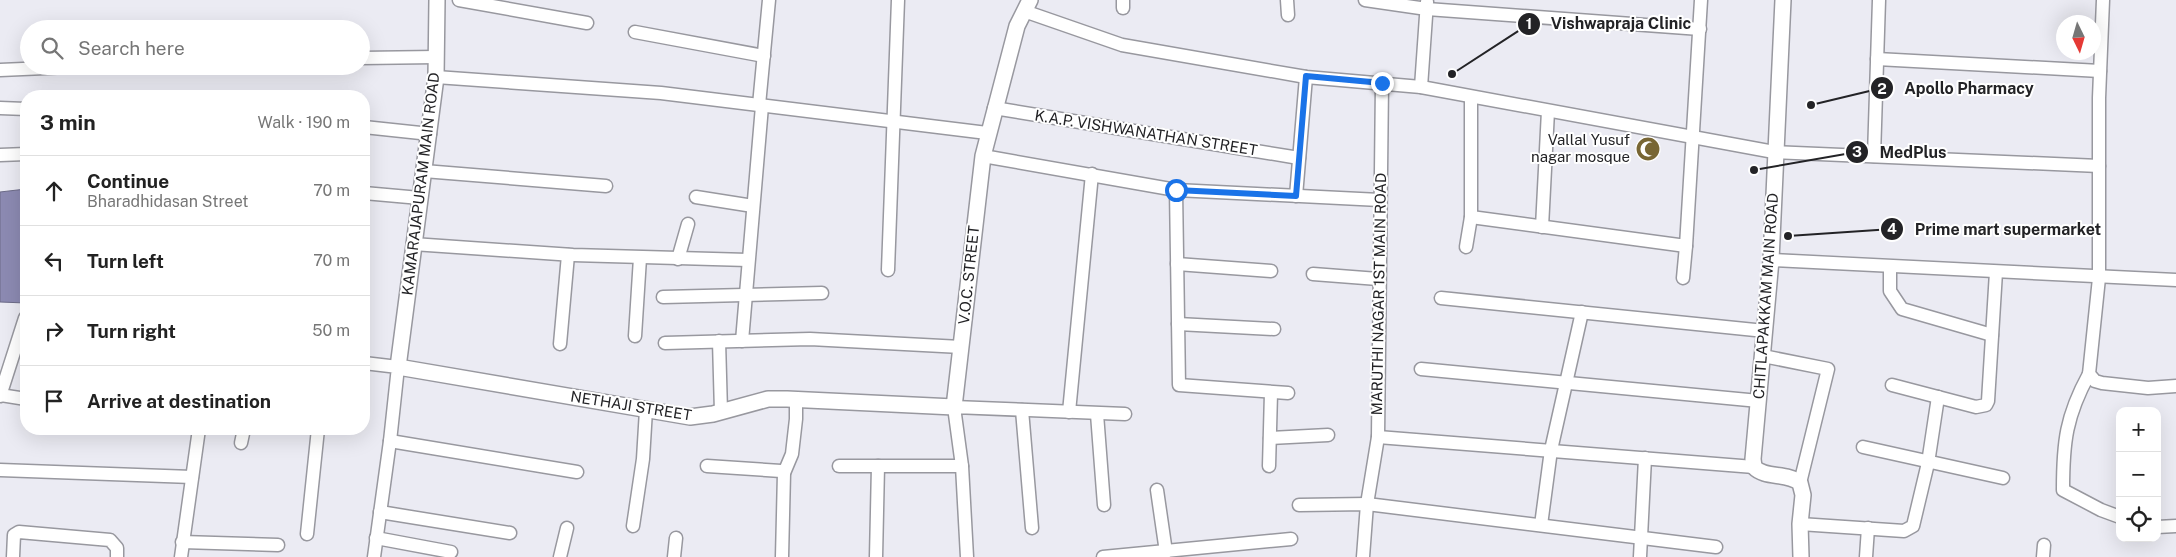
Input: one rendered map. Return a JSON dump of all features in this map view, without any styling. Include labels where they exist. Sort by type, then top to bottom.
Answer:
[{"type":"street","name":"KAMARAJAPURAM MAIN ROAD","points":[[398,368],[413,244],[430,134],[436,77],[437,0]]},
{"type":"street","points":[[459,0],[587,23]]},
{"type":"street","points":[[742,341],[769,0]]},
{"type":"street","points":[[888,270],[895,122],[898,0]]},
{"type":"street","points":[[1287,0],[1288,15]]},
{"type":"street","points":[[1365,0],[1700,29]]},
{"type":"street","points":[[1683,278],[1701,0]]},
{"type":"street","name":"CHITLAPAKKAM MAIN ROAD","points":[[1754,466],[1770,260],[1782,0]]},
{"type":"street","points":[[1874,156],[1879,0]]},
{"type":"street","points":[[2103,0],[2100,71],[2099,278],[2089,374],[2080,391],[2066,429],[2063,445],[2063,490],[2101,510],[2116,516]]},
{"type":"street","points":[[1421,87],[1427,4]]},
{"type":"street","points":[[1027,6],[1122,45],[1306,76],[1421,87],[1774,152],[2099,166]]},
{"type":"street","name":"V.O.C. STREET","points":[[967,557],[962,466],[954,407],[987,133],[1017,26],[1027,6]]},
{"type":"street","points":[[635,32],[764,56]]},
{"type":"street","points":[[370,58],[436,57]]},
{"type":"street","points":[[1878,59],[2100,71]]},
{"type":"street","points":[[0,70],[20,69]]},
{"type":"street","points":[[1296,196],[1306,76]]},
{"type":"street","points":[[436,77],[662,93],[987,133]]},
{"type":"street","name":"MARUTHI NAGAR 1ST MAIN ROAD","points":[[1363,557],[1367,504],[1378,437],[1378,279],[1382,83]]},
{"type":"street","points":[[1466,247],[1472,217],[1471,97]]},
{"type":"street","points":[[0,108],[20,110]]},
{"type":"street","name":"K.A.P. VISHWANATHAN STREET","points":[[994,108],[1299,158]]},
{"type":"street","points":[[1542,226],[1548,111]]},
{"type":"street","points":[[370,128],[430,134]]},
{"type":"street","points":[[0,155],[20,154]]},
{"type":"street","points":[[983,156],[1176,190],[1380,200]]},
{"type":"street","points":[[424,171],[606,186]]},
{"type":"street","points":[[1069,412],[1092,174]]},
{"type":"street","points":[[1176,190],[1179,385],[1288,394]]},
{"type":"street","points":[[370,194],[420,198]]},
{"type":"street","points":[[696,197],[753,206]]},
{"type":"street","points":[[1472,217],[1686,246]]},
{"type":"street","points":[[678,259],[688,224]]},
{"type":"street","points":[[413,244],[568,255],[748,260]]},
{"type":"street","points":[[560,344],[568,255]]},
{"type":"street","points":[[636,336],[640,258]]},
{"type":"street","points":[[1770,260],[2099,278],[2176,280]]},
{"type":"street","points":[[1177,264],[1271,271]]},
{"type":"street","points":[[1890,267],[1890,291],[1902,309],[1992,335]]},
{"type":"street","points":[[1892,385],[1976,407],[1986,405],[1988,401],[1996,272]]},
{"type":"street","points":[[1313,274],[1378,279]]},
{"type":"street","points":[[663,298],[822,293]]},
{"type":"street","points":[[1442,298],[1765,330]]},
{"type":"street","points":[[1540,526],[1551,450],[1564,384],[1582,312]]},
{"type":"street","points":[[1178,324],[1274,328]]},
{"type":"street","points":[[20,336],[0,395],[20,398]]},
{"type":"street","points":[[665,343],[810,338],[961,347]]},
{"type":"street","points":[[719,341],[721,412]]},
{"type":"street","points":[[1763,356],[1828,369],[1800,483],[1804,495],[1800,524],[1802,557]]},
{"type":"street","points":[[370,364],[398,368],[374,557]]},
{"type":"street","name":"NETHAJI STREET","points":[[398,368],[690,417],[721,412],[768,400],[796,399],[954,407]]},
{"type":"street","points":[[1422,369],[1564,384],[1759,401]]},
{"type":"street","points":[[2089,374],[2095,381],[2102,383],[2148,388],[2176,386]]},
{"type":"street","points":[[1269,466],[1271,392]]},
{"type":"street","points":[[1800,524],[1904,530],[1913,526],[1928,463],[1938,397]]},
{"type":"street","points":[[782,557],[784,473],[792,454],[796,399]]},
{"type":"street","points":[[954,407],[1125,414]]},
{"type":"street","points":[[633,526],[643,459],[646,410]]},
{"type":"street","points":[[1022,410],[1032,528]]},
{"type":"street","points":[[1097,414],[1104,505]]},
{"type":"street","points":[[181,557],[198,435]]},
{"type":"street","points":[[242,443],[243,435]]},
{"type":"street","points":[[307,534],[317,435]]},
{"type":"street","points":[[1270,438],[1328,435]]},
{"type":"street","points":[[1378,437],[1754,466],[1760,472],[1791,477],[1800,483]]},
{"type":"street","points":[[390,441],[577,472]]},
{"type":"street","points":[[1863,447],[1928,463],[2003,478]]},
{"type":"street","points":[[1640,557],[1646,458]]},
{"type":"street","points":[[707,466],[781,471],[784,473]]},
{"type":"street","points":[[839,466],[962,466]]},
{"type":"street","points":[[876,557],[878,466]]},
{"type":"street","points":[[0,470],[192,478]]},
{"type":"street","points":[[1157,490],[1166,552]]},
{"type":"street","points":[[1299,505],[1367,504],[1540,526],[1641,536],[1716,547]]},
{"type":"street","points":[[380,512],[510,533]]},
{"type":"street","points":[[2161,527],[2176,526]]},
{"type":"street","points":[[560,557],[567,528]]},
{"type":"street","points":[[1866,557],[1868,528]]},
{"type":"street","points":[[13,557],[14,535],[19,532],[110,540],[117,548],[116,557]]},
{"type":"street","points":[[376,538],[451,552]]},
{"type":"street","points":[[674,557],[676,538]]},
{"type":"street","points":[[1103,557],[1291,539]]},
{"type":"street","points":[[182,542],[278,545]]},
{"type":"water","points":[[20,190],[20,303],[0,302],[0,192]]},
{"type":"place","name":"Vishwapraja Clinic","points":[[1452,74]]},
{"type":"place","name":"Apollo Pharmacy","points":[[1811,105]]},
{"type":"place","name":"Vallal Yusuf nagar mosque","points":[[1648,149]]},
{"type":"place","name":"MedPlus","points":[[1754,170]]},
{"type":"place","name":"Prime mart supermarket","points":[[1788,236]]},
{"type":"route","points":[[1176,190],[1296,196],[1306,76],[1382,83]]}]
